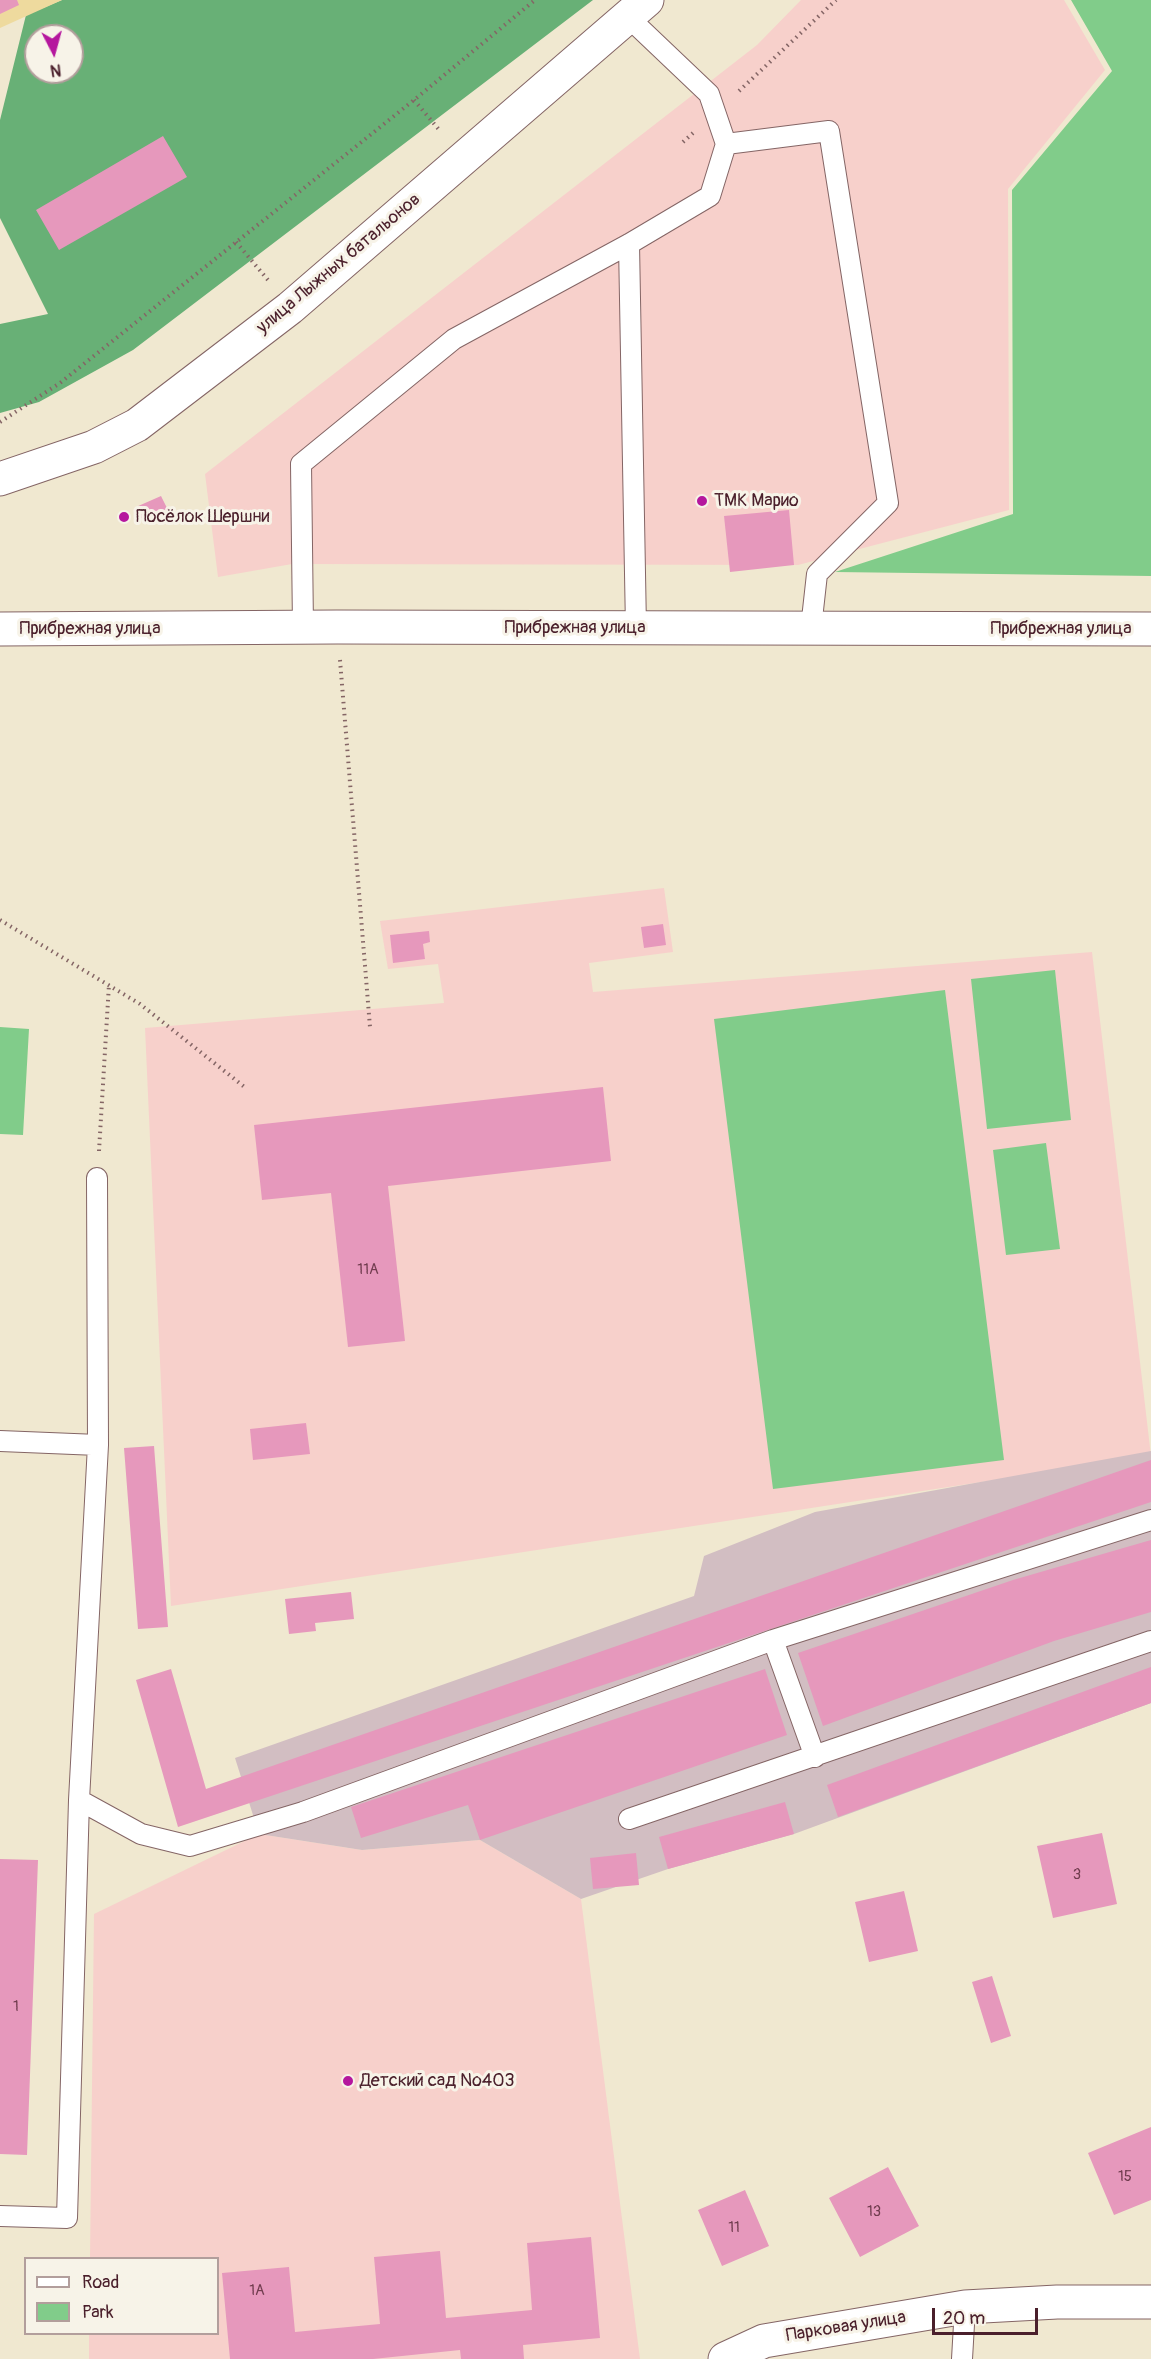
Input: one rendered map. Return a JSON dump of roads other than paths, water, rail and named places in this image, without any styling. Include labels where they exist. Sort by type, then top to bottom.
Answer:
[{"type":"street","name":"улица Лыжных батальонов","points":[[0,479],[94,447],[137,425],[290,308],[637,8]]},
{"type":"street","name":"Прибрежная улица","points":[[0,629],[337,627],[1151,629]]},
{"type":"street","name":"Парковая улица","points":[[724,2359],[764,2341],[965,2307],[1057,2302],[1151,2302]]},
{"type":"lane","points":[[303,627],[301,464],[454,339],[629,244],[710,196],[726,144],[716,112],[709,94],[637,8]]},
{"type":"lane","points":[[726,144],[829,131],[888,503],[817,574],[811,628]]},
{"type":"lane","points":[[629,244],[636,628]]},
{"type":"lane","points":[[0,2216],[67,2218],[79,1800],[98,1445],[97,1178]]},
{"type":"lane","points":[[0,1441],[98,1445]]},
{"type":"lane","points":[[79,1800],[141,1834],[190,1846],[303,1812],[773,1640],[1151,1520]]},
{"type":"lane","points":[[773,1640],[814,1757]]},
{"type":"lane","points":[[629,1819],[1151,1641]]},
{"type":"lane","points":[[962,2359],[965,2307]]},
{"type":"place","name":"ТМК Марио","points":[[702,501]]},
{"type":"place","name":"Посёлок Шершни","points":[[124,517]]},
{"type":"place","name":"Детский сад №403","points":[[348,2081]]}]
